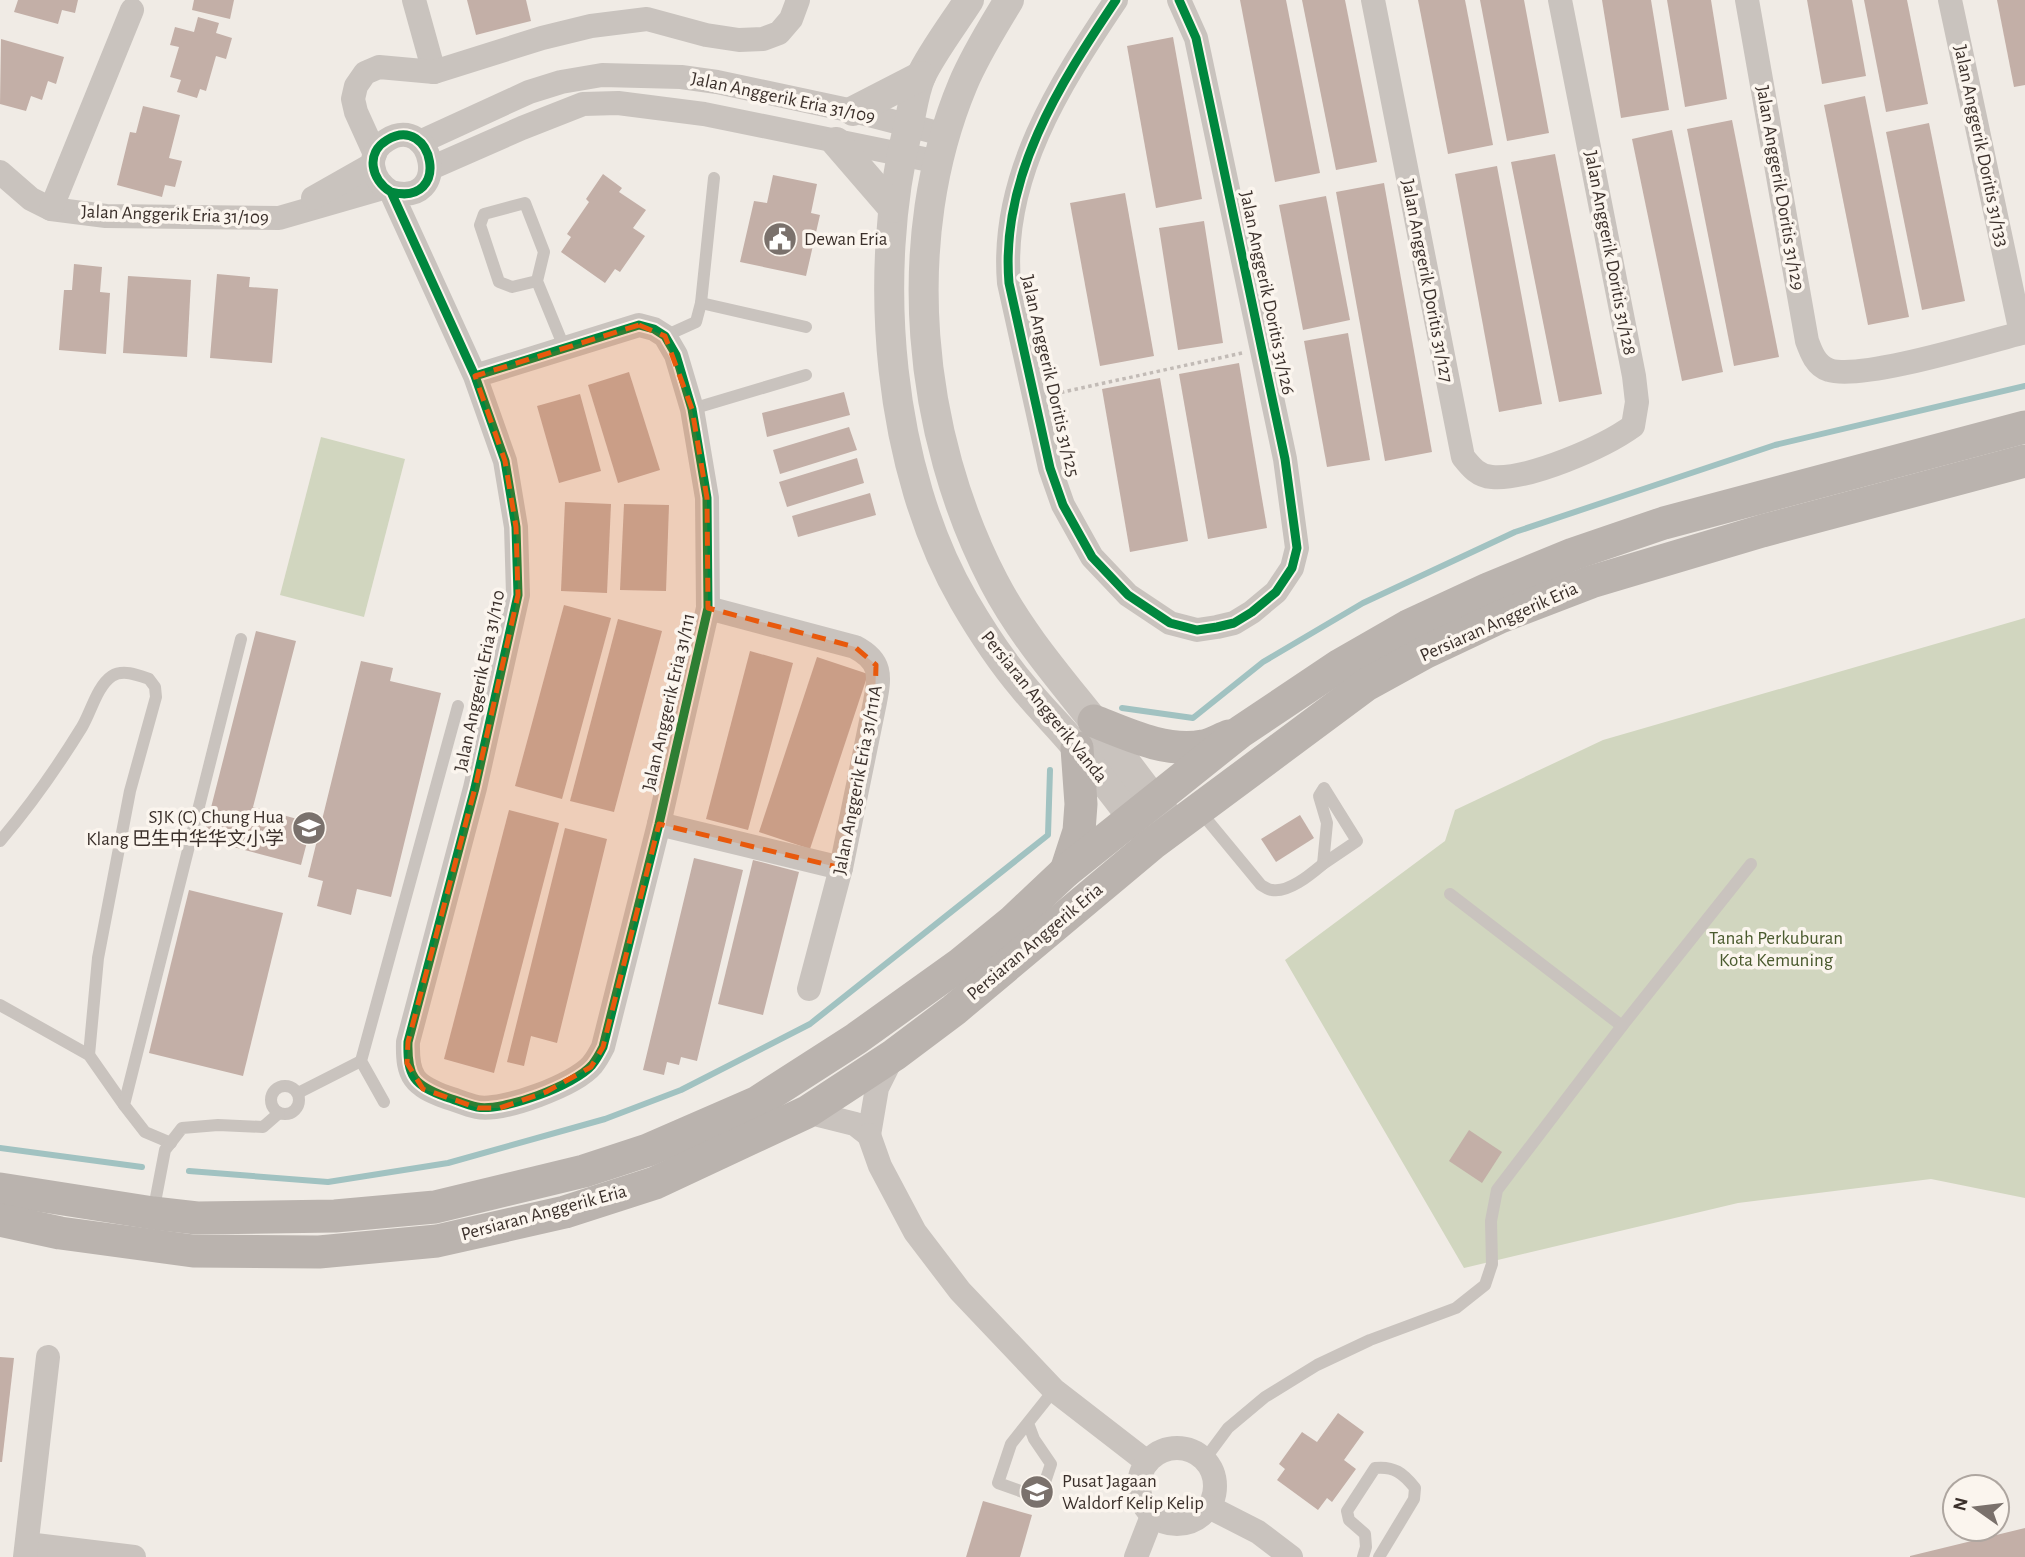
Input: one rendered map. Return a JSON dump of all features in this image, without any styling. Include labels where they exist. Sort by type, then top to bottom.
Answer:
[{"type":"main road","name":"Persiaran Anggerik Eria","points":[[0,1220],[60,1233],[193,1251],[319,1252],[437,1241],[565,1212],[655,1183],[807,1112],[894,1055],[954,1010],[1163,820],[1240,732],[1340,665],[1408,626],[1573,554],[1664,523],[2025,427]]},
{"type":"main road","name":"Persiaran Anggerik Eria","points":[[0,1189],[197,1218],[335,1216],[435,1207],[584,1171],[648,1150],[756,1103],[857,1038],[968,958],[1013,921],[1066,871],[1163,820],[1366,685],[1426,652],[1500,617],[1604,578],[1762,531],[2025,461]]},
{"type":"main road","points":[[1066,871],[1079,831],[1085,734],[1136,737],[1177,746],[1203,746],[1240,732]]},
{"type":"street","points":[[414,0],[434,72]]},
{"type":"street","points":[[374,159],[386,141],[394,137],[412,137],[429,153],[429,177],[417,190],[400,195],[387,190],[374,173],[374,159],[353,99],[356,86],[365,73],[379,67],[434,72],[647,9],[706,36],[739,40],[763,39],[779,33],[791,19],[798,0]]},
{"type":"street","name":"Persiaran Anggerik Vanda","points":[[969,0],[921,76],[901,155],[893,208],[889,279],[894,362],[902,426],[915,490],[963,599],[996,653],[1024,688],[1085,734],[1163,820]]},
{"type":"street","name":"Persiaran Anggerik Vanda","points":[[1009,0],[964,83],[943,148],[925,240],[925,307],[934,408],[951,477],[971,532],[995,584],[1085,734]]},
{"type":"street","name":"Jalan Anggerik Doritis 31/125","points":[[1116,0],[1068,75],[1042,125],[1022,171],[1014,204],[1007,256],[1009,283],[1050,468],[1063,505],[1092,557],[1128,595],[1170,623],[1197,629],[1234,622],[1252,612],[1276,592]]},
{"type":"street","name":"Jalan Anggerik Doritis 31/126","points":[[1179,0],[1196,38],[1284,459],[1297,548],[1292,568],[1276,592]]},
{"type":"street","name":"Jalan Anggerik Doritis 31/127","points":[[1373,0],[1463,457],[1475,472],[1492,477],[1521,474],[1560,463]]},
{"type":"street","name":"Jalan Anggerik Doritis 31/128","points":[[1560,0],[1637,402],[1633,425],[1615,439],[1560,463]]},
{"type":"street","name":"Jalan Anggerik Doritis 31/129","points":[[1747,0],[1807,341],[1814,359],[1827,370],[1858,373],[2023,332]]},
{"type":"street","name":"Jalan Anggerik Doritis 31/133","points":[[1950,0],[2023,332]]},
{"type":"street","points":[[51,209],[132,10]]},
{"type":"street","name":"Jalan Anggerik Eria 31/109","points":[[420,142],[529,92],[561,82],[602,75],[705,80],[853,111],[909,125],[943,148]]},
{"type":"street","points":[[853,111],[921,76]]},
{"type":"street","name":"Jalan Anggerik Eria 31/109","points":[[431,168],[583,104],[618,103],[676,110],[901,155],[943,148]]},
{"type":"street","points":[[836,142],[893,208]]},
{"type":"street","name":"Jalan Anggerik Eria 31/109","points":[[279,218],[374,159]]},
{"type":"street","name":"Jalan Anggerik Eria 31/109","points":[[0,172],[31,199],[51,209],[106,216],[279,218],[387,190]]},
{"type":"street","name":"Jalan Anggerik Eria 31/110","points":[[387,190],[475,376],[505,461],[516,527],[518,595],[475,788],[408,1042],[407,1063],[423,1089],[478,1108]]},
{"type":"street","points":[[475,376],[639,326],[654,329],[665,336]]},
{"type":"street","name":"Jalan Anggerik Eria 31/111","points":[[478,1108],[500,1108],[521,1102],[572,1079],[591,1067],[603,1047],[659,824],[708,608],[707,498],[692,408],[676,355],[665,336]]},
{"type":"street","name":"Jalan Anggerik Eria 31/111A","points":[[708,608],[855,647],[868,654],[876,665],[879,680],[876,702],[841,868],[809,989]]},
{"type":"street","points":[[659,824],[841,868]]},
{"type":"street","points":[[894,1055],[877,1088],[869,1135],[880,1166],[915,1232],[960,1291],[1054,1390],[1147,1462]]},
{"type":"street","points":[[807,1112],[842,1119],[855,1124],[869,1135]]},
{"type":"street","points":[[48,1357],[26,1551],[134,1557]]},
{"type":"street","points":[[1182,1447],[1195,1451],[1212,1469],[1214,1496],[1209,1507],[1201,1516],[1180,1524],[1152,1516],[1142,1499],[1139,1486],[1141,1473],[1147,1462],[1157,1453],[1169,1448],[1182,1447]]},
{"type":"street","points":[[1209,1507],[1258,1532],[1291,1557]]},
{"type":"street","points":[[1136,1557],[1152,1516]]},
{"type":"lane","points":[[665,336],[696,322],[701,303],[714,178]]},
{"type":"lane","points":[[537,281],[512,287],[499,282],[480,225],[484,214],[525,203],[544,252],[537,281],[564,347]]},
{"type":"lane","points":[[701,303],[806,327]]},
{"type":"lane","points":[[692,408],[806,375]]},
{"type":"lane","points":[[124,1105],[242,639]]},
{"type":"lane","points":[[0,841],[18,820],[82,726],[106,681],[115,674],[125,673],[149,679],[155,687],[156,697],[130,791],[98,958],[89,1055]]},
{"type":"lane","points":[[384,1102],[361,1061],[458,706]]},
{"type":"lane","points":[[1163,820],[1261,885],[1272,890],[1284,888],[1311,874],[1357,841],[1324,788],[1319,796],[1326,823],[1323,864]]},
{"type":"lane","points":[[1205,1459],[1228,1428],[1265,1397],[1317,1365],[1370,1339],[1456,1308],[1485,1285],[1492,1264],[1491,1221],[1497,1190],[1622,1026],[1751,864]]},
{"type":"lane","points":[[1450,894],[1622,1026]]},
{"type":"lane","points":[[0,1005],[89,1055],[145,1132],[171,1143]]},
{"type":"lane","points":[[298,1093],[361,1061]]},
{"type":"lane","points":[[153,1213],[165,1150],[182,1128],[218,1125],[263,1127],[279,1113],[288,1114],[296,1110],[298,1093],[291,1087],[277,1089],[271,1102],[279,1113]]},
{"type":"lane","points":[[1028,1423],[1034,1439],[1051,1464],[1041,1494],[1034,1496],[998,1483],[1011,1444],[1054,1390]]},
{"type":"lane","points":[[1379,1557],[1393,1536],[1414,1499],[1415,1488],[1405,1475],[1389,1467],[1375,1468],[1347,1511],[1349,1520],[1366,1534],[1376,1538],[1393,1536]]},
{"type":"lane","points":[[1363,1557],[1366,1534]]},
{"type":"path","points":[[1036,398],[1261,349]]},
{"type":"highlighted area","points":[[639,325],[665,336],[692,409],[707,498],[708,608],[855,647],[876,665],[875,702],[841,868],[659,824],[603,1047],[591,1067],[546,1092],[500,1108],[478,1108],[423,1089],[407,1063],[408,1042],[475,788],[518,595],[516,527],[505,461],[475,376]]},
{"type":"green space","points":[[321,437],[405,459],[364,617],[280,595]]},
{"type":"green space","name":"Tanah Perkuburan Kota Kemuning","points":[[2025,618],[2025,1198],[1931,1179],[1738,1203],[1464,1268],[1285,960],[1445,841],[1455,810],[1603,740]]},
{"type":"building","points":[[18,0],[78,0],[75,13],[62,10],[58,24],[14,12]]},
{"type":"building","points":[[194,0],[234,0],[230,19],[192,10]]},
{"type":"building","points":[[467,0],[526,0],[531,21],[476,35]]},
{"type":"building","points":[[1240,0],[1286,0],[1320,173],[1275,182]]},
{"type":"building","points":[[1302,0],[1345,0],[1377,162],[1336,170]]},
{"type":"building","points":[[1418,0],[1465,0],[1493,145],[1448,154]]},
{"type":"building","points":[[1480,0],[1524,0],[1549,133],[1507,141]]},
{"type":"building","points":[[1602,0],[1651,0],[1669,110],[1621,118]]},
{"type":"building","points":[[1667,0],[1711,0],[1727,99],[1685,107]]},
{"type":"building","points":[[1807,0],[1852,0],[1866,76],[1822,84]]},
{"type":"building","points":[[1864,0],[1907,0],[1928,104],[1886,112]]},
{"type":"building","points":[[1997,0],[2025,0],[2025,85],[2014,87]]},
{"type":"building","points":[[198,17],[219,23],[216,33],[232,38],[226,59],[216,56],[206,91],[200,89],[197,98],[177,92],[181,80],[170,77],[179,47],[170,45],[175,27],[194,32]]},
{"type":"building","points":[[1173,37],[1202,199],[1156,208],[1127,46]]},
{"type":"building","points":[[1,39],[64,57],[56,84],[48,81],[42,100],[31,96],[26,111],[0,104]]},
{"type":"building","points":[[1865,96],[1909,317],[1868,325],[1824,105]]},
{"type":"building","points":[[143,106],[180,115],[169,158],[182,161],[175,187],[165,185],[162,197],[117,185],[130,132],[136,133]]},
{"type":"building","points":[[1732,120],[1779,357],[1734,366],[1687,129]]},
{"type":"building","points":[[1929,123],[1965,301],[1922,310],[1886,132]]},
{"type":"building","points":[[1672,130],[1723,372],[1682,381],[1632,139]]},
{"type":"building","points":[[1555,154],[1602,394],[1559,402],[1511,162]]},
{"type":"building","points":[[1497,166],[1542,404],[1499,412],[1455,174]]},
{"type":"building","points":[[603,174],[622,188],[619,192],[646,210],[633,228],[645,236],[620,272],[615,269],[605,283],[561,252],[571,237],[567,234],[589,202],[586,199]]},
{"type":"building","name":"Dewan Eria","points":[[773,175],[817,184],[811,213],[820,215],[806,276],[740,262],[754,201],[767,203]]},
{"type":"building","points":[[1384,183],[1432,452],[1385,461],[1336,192]]},
{"type":"building","points":[[1125,193],[1154,356],[1100,366],[1070,203]]},
{"type":"building","points":[[1326,196],[1350,320],[1303,330],[1279,205]]},
{"type":"building","points":[[1204,221],[1223,343],[1178,350],[1159,228]]},
{"type":"building","points":[[74,264],[102,267],[100,292],[110,293],[106,354],[59,350],[64,290],[72,290]]},
{"type":"building","points":[[217,274],[250,277],[249,287],[278,289],[272,363],[210,358]]},
{"type":"building","points":[[128,276],[191,280],[187,357],[123,353]]},
{"type":"building","points":[[1348,333],[1370,460],[1327,467],[1304,341]]},
{"type":"building","points":[[1239,363],[1267,528],[1208,539],[1179,374]]},
{"type":"building","points":[[629,372],[660,470],[618,483],[588,385]]},
{"type":"building","points":[[1160,378],[1188,541],[1130,552],[1102,389]]},
{"type":"building","points":[[844,392],[850,415],[767,437],[762,413]]},
{"type":"building","points":[[580,394],[601,471],[559,483],[537,406]]},
{"type":"building","points":[[849,427],[857,450],[780,474],[773,450]]},
{"type":"building","points":[[857,458],[864,483],[787,507],[779,482]]},
{"type":"building","points":[[870,493],[876,515],[798,537],[792,516]]},
{"type":"building","points":[[565,502],[611,504],[607,593],[561,591]]},
{"type":"building","points":[[624,504],[669,505],[666,591],[620,590]]},
{"type":"building","points":[[564,605],[611,618],[562,799],[515,786]]},
{"type":"building","points":[[618,619],[662,631],[614,812],[570,801]]},
{"type":"building","points":[[256,631],[296,641],[253,807],[312,823],[301,865],[203,839]]},
{"type":"building","points":[[750,651],[793,663],[748,830],[706,819]]},
{"type":"building","points":[[817,657],[868,674],[810,849],[759,832]]},
{"type":"building","points":[[361,661],[393,668],[390,681],[441,693],[391,897],[357,889],[351,915],[317,906],[323,881],[308,877]]},
{"type":"building","points":[[509,810],[559,823],[494,1073],[444,1059]]},
{"type":"building","points":[[1300,815],[1314,838],[1276,862],[1261,839]]},
{"type":"building","points":[[565,828],[607,839],[557,1043],[531,1036],[524,1066],[507,1062]]},
{"type":"building","points":[[694,858],[743,870],[697,1061],[681,1057],[679,1065],[667,1062],[664,1075],[643,1070]]},
{"type":"building","points":[[753,860],[799,872],[763,1015],[718,1004]]},
{"type":"building","points":[[189,890],[283,913],[243,1076],[149,1053]]},
{"type":"building","points":[[1469,1130],[1502,1152],[1482,1183],[1449,1161]]},
{"type":"building","points":[[0,1357],[14,1358],[2,1462],[0,1462]]},
{"type":"building","points":[[1338,1413],[1364,1432],[1344,1460],[1356,1469],[1332,1502],[1327,1498],[1318,1510],[1277,1480],[1285,1469],[1279,1464],[1302,1432],[1317,1442]]},
{"type":"building","points":[[983,1501],[1032,1515],[1020,1557],[966,1557]]},
{"type":"building","points":[[2025,1528],[2025,1557],[1910,1557],[1963,1543],[2011,1543],[2011,1531]]},
{"type":"waterway","points":[[1122,708],[1193,718],[1263,662],[1363,603],[1515,532],[1775,445],[2025,386]]},
{"type":"waterway","points":[[189,1171],[328,1182],[448,1163],[605,1119],[681,1090],[810,1024],[1048,835],[1050,770]]},
{"type":"waterway","points":[[0,1148],[142,1167]]},
{"type":"cycle path","points":[[1116,0],[1055,99],[1024,169],[1014,206],[1009,244],[1009,283],[1050,468],[1063,505],[1092,557],[1128,595],[1170,623],[1197,630],[1234,623],[1252,612],[1276,592],[1292,568],[1297,548],[1285,459],[1196,38],[1179,0]]},
{"type":"cycle path","points":[[391,192],[411,193],[423,187],[429,175],[430,162],[425,148],[416,139],[403,135],[380,145],[373,159],[375,174],[391,192],[475,376],[505,461],[516,527],[518,595],[475,788],[408,1042],[411,1072],[420,1084],[435,1093],[465,1104],[489,1107],[520,1101],[571,1081],[592,1065],[603,1047],[659,824],[708,608],[707,498],[692,409],[676,355],[665,336],[654,329],[639,325],[475,376]]},
{"type":"place","name":"Dewan Eria","points":[[780,239]]},
{"type":"place","name":"SJK (C) Chung Hua Klang 巴生中华华文小学","points":[[309,828]]},
{"type":"place","name":"Pusat Jagaan Waldorf Kelip Kelip","points":[[1037,1492]]}]
